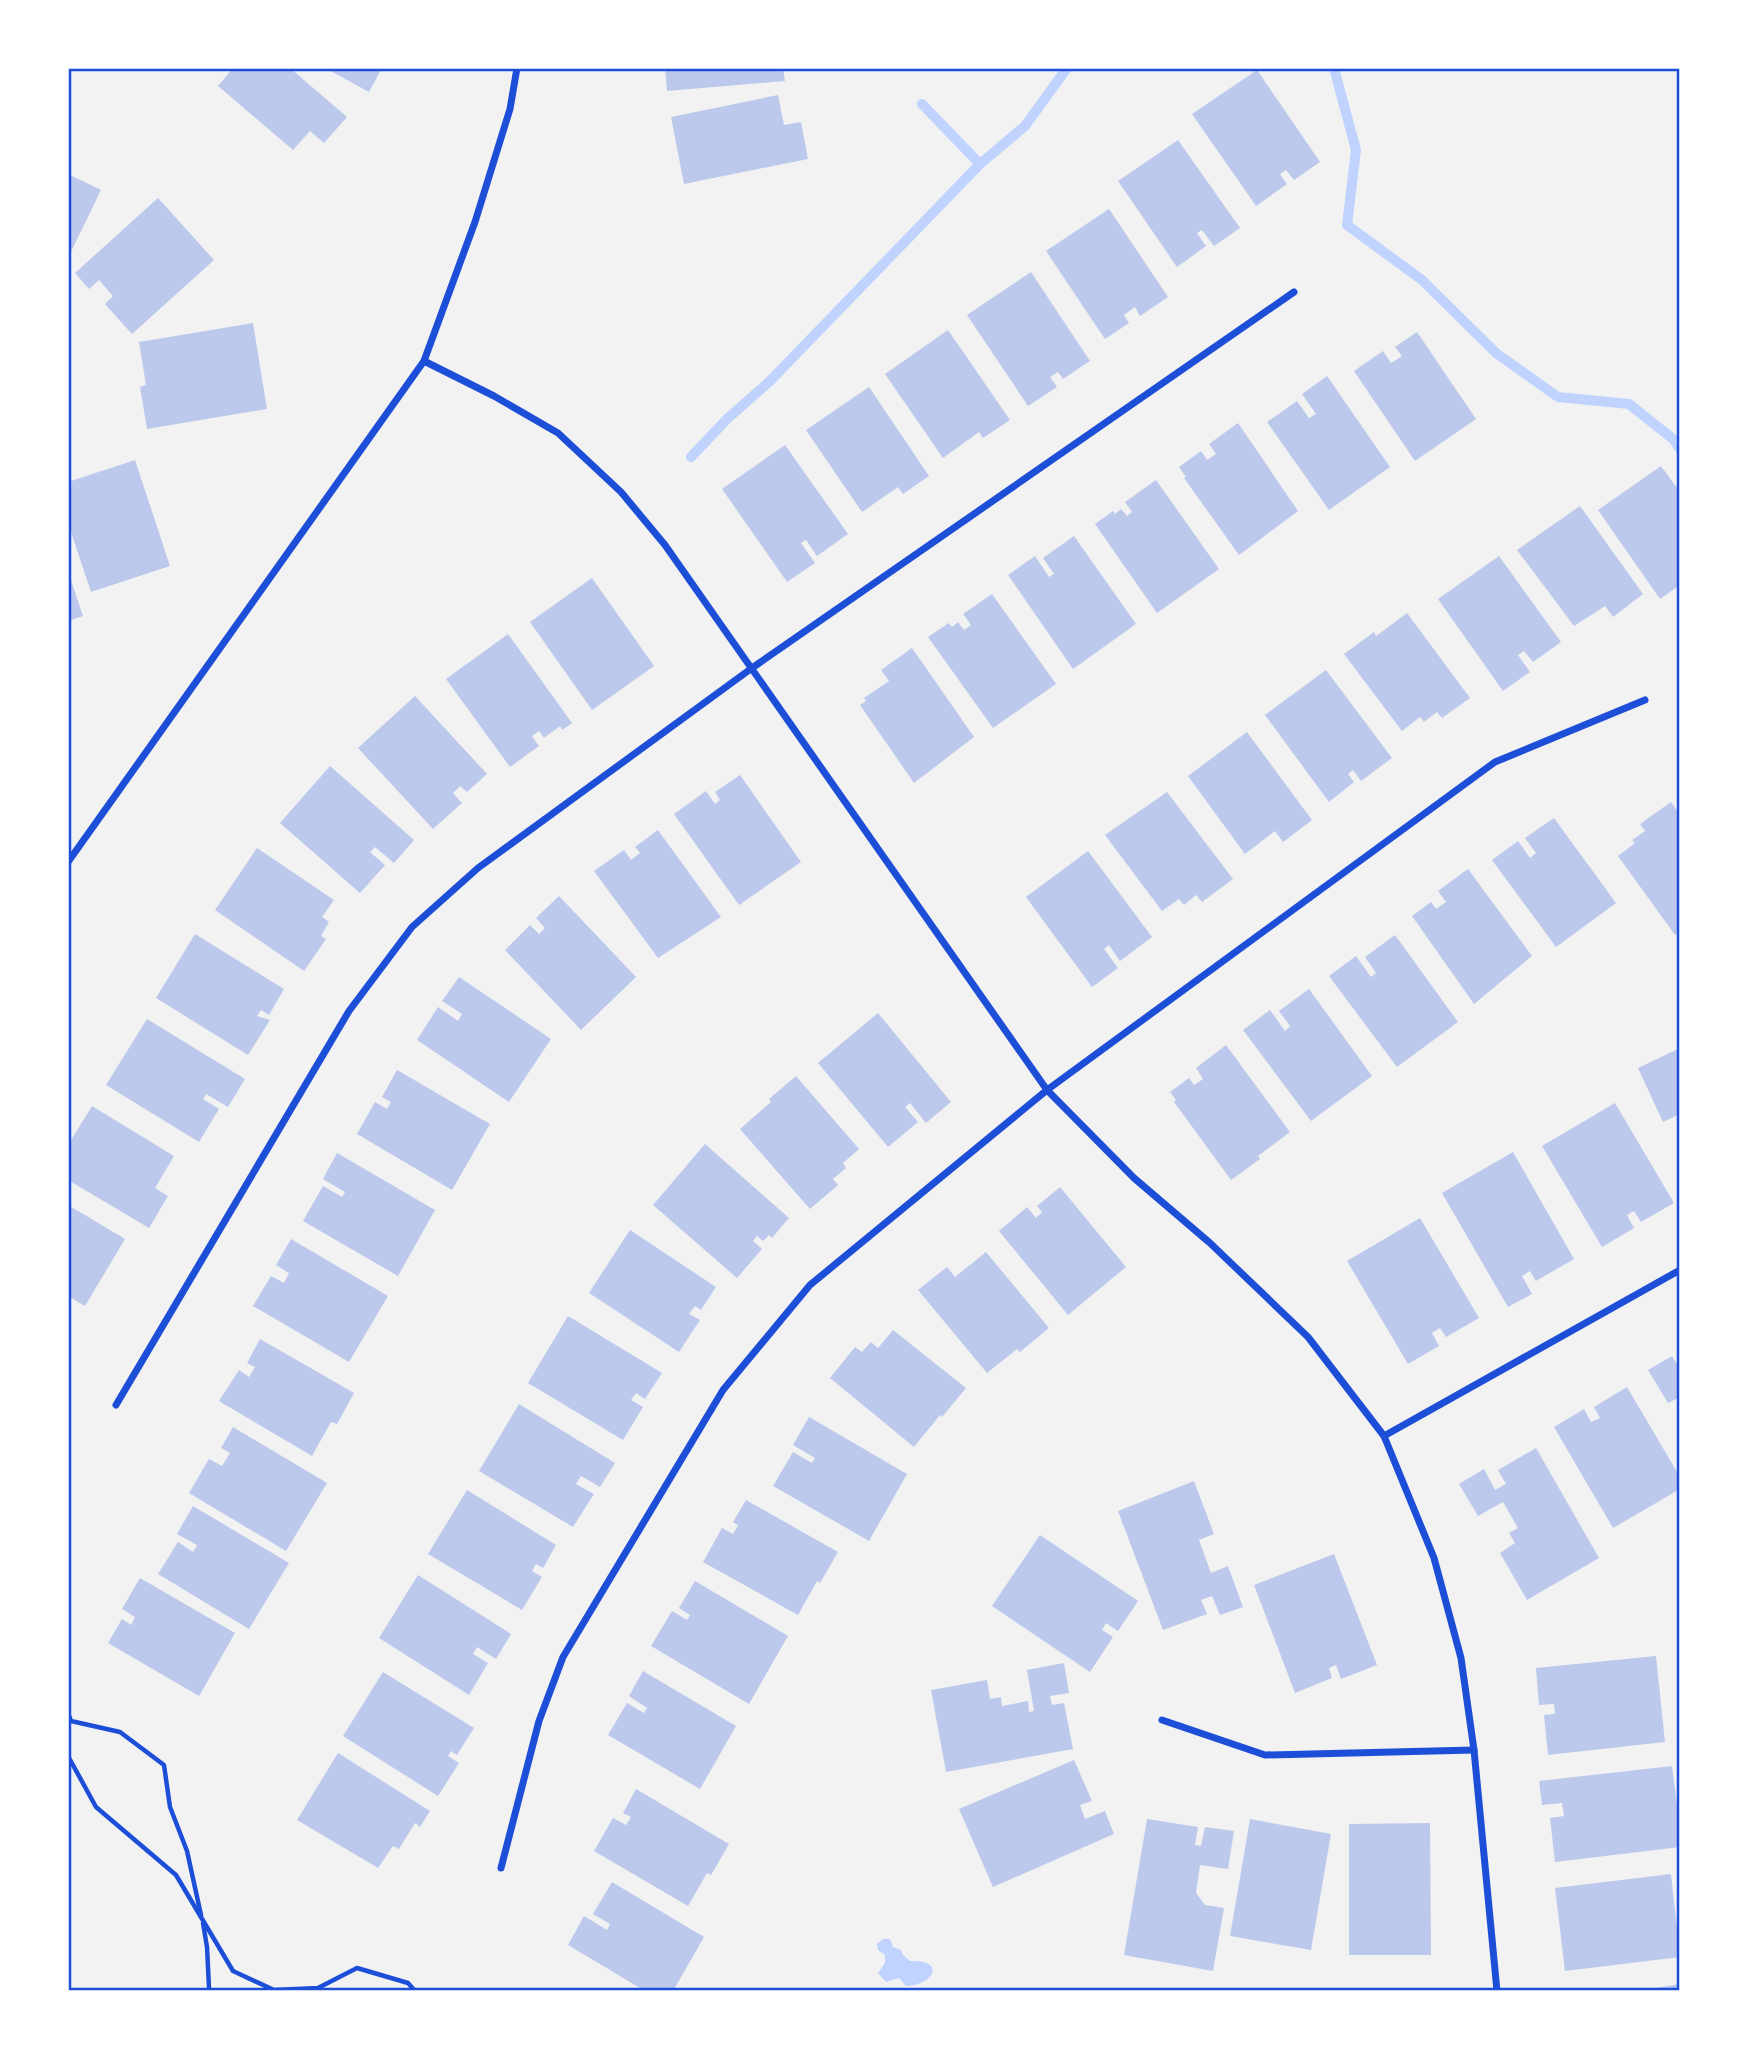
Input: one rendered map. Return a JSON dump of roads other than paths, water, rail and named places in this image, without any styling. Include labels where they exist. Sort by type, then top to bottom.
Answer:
[{"type":"street","points":[[68,862],[424,361],[475,222],[510,109],[517,68]]},
{"type":"street","points":[[116,1405],[349,1011],[412,927],[478,868],[752,668],[1294,292]]},
{"type":"street","points":[[424,361],[494,396],[558,433],[612,483],[665,545],[1047,1090],[1134,1178],[1210,1243],[1308,1337],[1384,1436],[1434,1558],[1461,1658],[1474,1750],[1497,1991]]},
{"type":"street","points":[[500,1868],[539,1721],[563,1657],[723,1390],[810,1285],[1047,1090],[1494,762],[1645,700]]},
{"type":"street","points":[[1384,1436],[1680,1270]]},
{"type":"street","points":[[1162,1720],[1265,1755],[1474,1750]]},
{"type":"water","points":[[883,1939],[890,1939],[893,1947],[901,1950],[910,1961],[929,1964],[932,1973],[929,1977],[916,1985],[906,1986],[899,1978],[886,1982],[878,1973],[885,1963],[885,1955],[878,1950],[877,1944]]},
{"type":"waterway","points":[[922,104],[980,164],[1025,126],[1067,68]]},
{"type":"waterway","points":[[1334,68],[1356,150],[1347,225],[1422,280],[1496,353],[1558,397],[1629,404],[1673,439],[1680,449]]},
{"type":"waterway","points":[[691,457],[727,419],[770,381],[980,164]]}]
